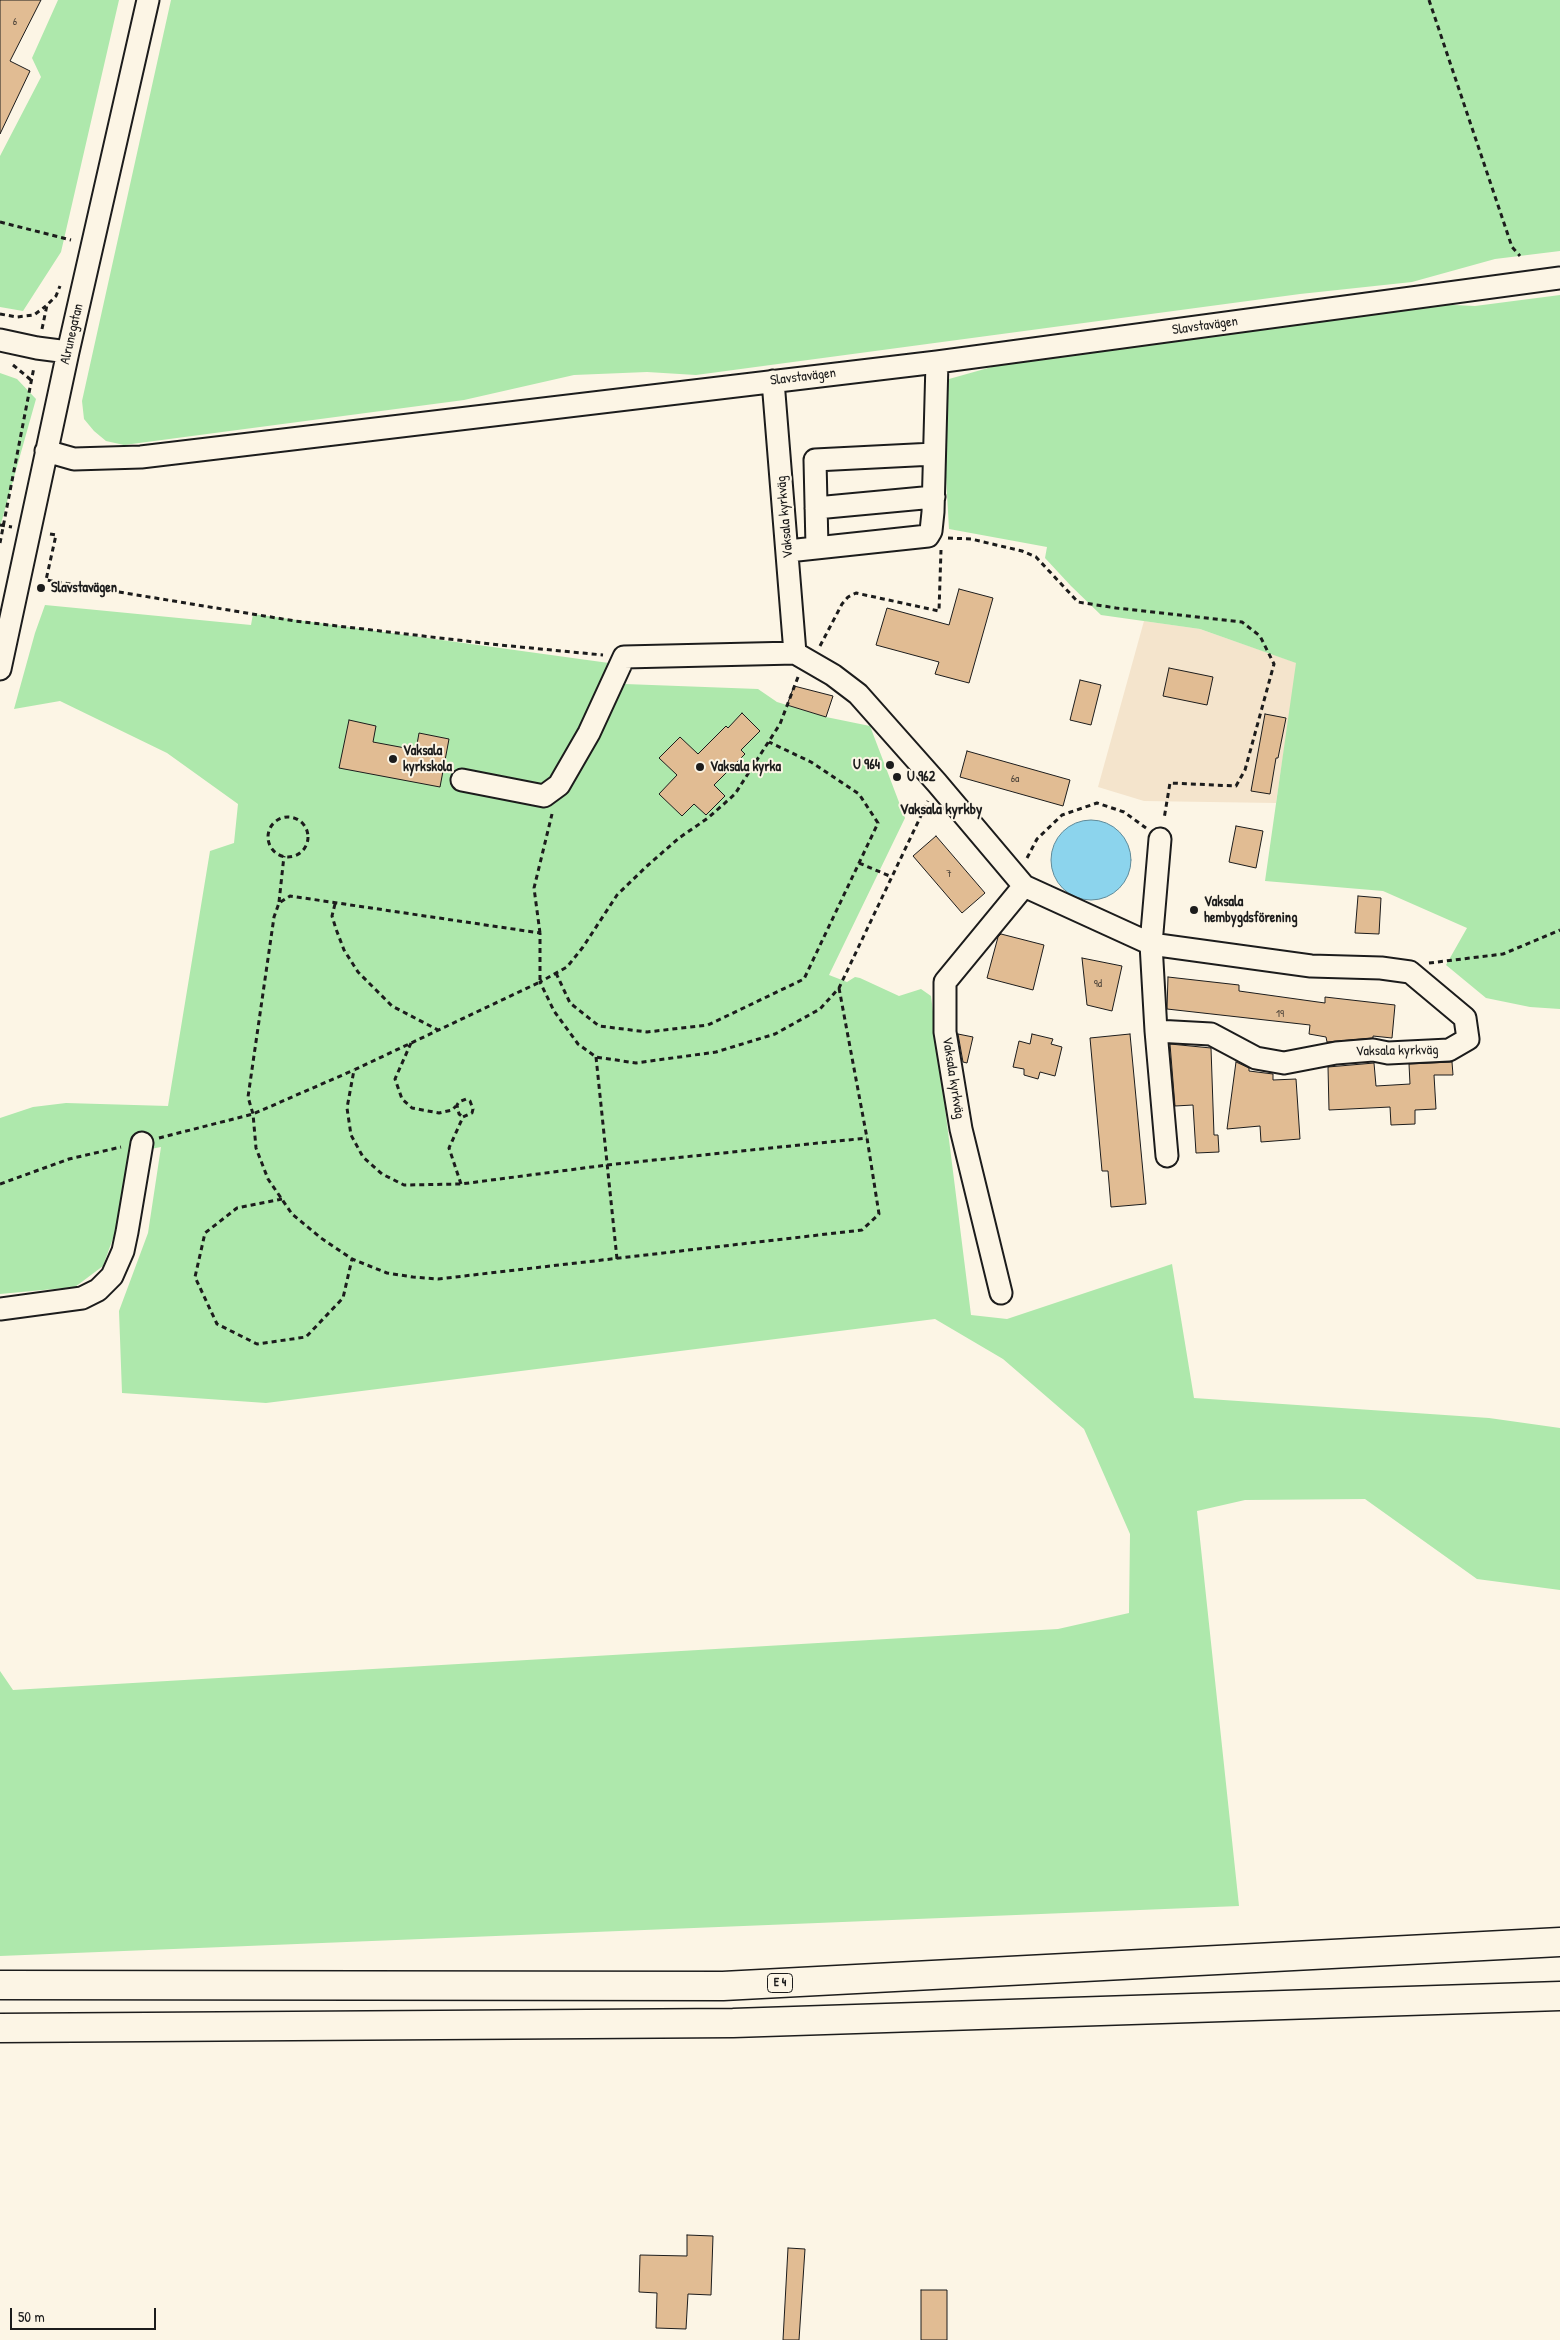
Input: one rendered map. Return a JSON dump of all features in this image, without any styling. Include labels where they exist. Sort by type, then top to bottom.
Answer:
[{"type":"highway","name":"E 4","points":[[0,1985],[723,1986],[1560,1942]]},
{"type":"highway","points":[[0,2028],[733,2022],[1560,1996]]},
{"type":"street","name":"Alrunegatan","points":[[0,669],[46,451],[148,0]]},
{"type":"street","name":"Slavstavägen","points":[[46,451],[74,459],[141,457],[773,380],[937,362],[1560,278]]},
{"type":"street","points":[[0,340],[68,352]]},
{"type":"street","points":[[788,551],[928,536],[931,531],[934,497],[937,362]]},
{"type":"street","name":"Vaksala kyrkväg","points":[[773,380],[788,551],[800,656],[833,675],[858,694],[938,783],[1024,886],[1150,944],[1311,966],[1381,968],[1410,972],[1465,1018],[1468,1039],[1449,1050],[1388,1052],[1373,1050],[1336,1053],[1284,1063],[1256,1058],[1210,1034],[1156,1030]]},
{"type":"street","points":[[817,547],[815,460],[934,454]]},
{"type":"street","points":[[816,508],[934,497]]},
{"type":"street","points":[[462,780],[544,796],[559,785],[589,733],[624,657],[800,656]]},
{"type":"street","points":[[1160,839],[1150,944],[1167,1156]]},
{"type":"street","name":"Vaksala kyrkväg","points":[[1001,1293],[961,1129],[945,1032],[945,982],[1024,886]]},
{"type":"street","points":[[0,1309],[82,1298],[98,1290],[112,1276],[123,1251],[142,1142]]},
{"type":"path","points":[[1429,0],[1512,247],[1520,256]]},
{"type":"path","points":[[0,222],[71,240]]},
{"type":"path","points":[[68,250],[73,230]]},
{"type":"path","points":[[0,314],[18,317],[34,315],[47,306],[56,296],[62,279]]},
{"type":"path","points":[[0,543],[37,348],[47,306]]},
{"type":"path","points":[[11,364],[31,380]]},
{"type":"path","points":[[30,531],[56,535],[46,580],[295,621],[500,645],[624,657]]},
{"type":"path","points":[[942,538],[971,539],[1022,551],[1036,557],[1078,602],[1242,622],[1260,636],[1274,664],[1245,770],[1236,786],[1170,783],[1160,839],[1124,812],[1097,803],[1062,815],[1037,839],[1027,857],[1024,886]]},
{"type":"path","points":[[0,1184],[69,1160],[253,1114],[354,1070],[540,982],[567,967],[583,948],[617,895],[672,844],[708,818],[735,794],[780,724],[800,656],[822,644],[842,604],[848,597],[856,593],[939,611],[941,547]]},
{"type":"path","points":[[556,973],[570,1003],[599,1026],[647,1032],[708,1025],[804,978],[878,823],[859,794],[811,762],[769,742]]},
{"type":"path","points":[[559,785],[534,888],[540,933],[540,982],[554,1011],[578,1044],[596,1057],[636,1063],[716,1052],[775,1034],[820,1008],[839,988],[938,783]]},
{"type":"path","points":[[293,817],[303,822],[306,827],[308,843],[302,851],[294,856],[284,856],[276,852],[270,845],[268,834],[273,824],[282,818],[293,817]]},
{"type":"path","points":[[284,856],[279,903],[274,917],[248,1097],[253,1114],[256,1148],[268,1179],[292,1214],[321,1238],[352,1258],[387,1273],[438,1279],[862,1230],[879,1214],[839,988]]},
{"type":"path","points":[[859,862],[892,877]]},
{"type":"path","points":[[279,903],[290,896],[540,933]]},
{"type":"path","points":[[335,904],[332,916],[336,929],[344,950],[358,972],[392,1006],[438,1030]]},
{"type":"path","points":[[1428,963],[1503,954],[1560,930]]},
{"type":"path","points":[[411,1043],[395,1079],[402,1099],[412,1108],[439,1113],[452,1110],[459,1102],[466,1099],[473,1105],[472,1113],[463,1117],[449,1148],[461,1184]]},
{"type":"path","points":[[596,1057],[617,1259]]},
{"type":"path","points":[[354,1070],[347,1108],[351,1135],[363,1157],[382,1174],[404,1185],[461,1184],[607,1165],[867,1138]]},
{"type":"path","points":[[456,1105],[459,1114],[463,1117]]},
{"type":"path","points":[[282,1199],[237,1208],[205,1233],[196,1277],[217,1324],[257,1344],[306,1337],[343,1298],[352,1258]]},
{"type":"shaded area","points":[[1144,621],[1200,629],[1297,663],[1276,803],[1144,801],[1098,787]]},
{"type":"green space","points":[[58,0],[119,0],[61,252],[23,311],[0,307],[0,156],[41,77],[32,58]]},
{"type":"green space","points":[[171,0],[1560,0],[1560,251],[1495,259],[1412,282],[1300,294],[696,375],[647,372],[574,375],[464,400],[124,445],[106,441],[94,431],[84,419],[82,401]]},
{"type":"green space","points":[[1560,295],[1560,1009],[1530,1007],[1486,998],[1446,965],[1467,928],[1383,891],[1265,881],[1296,663],[1200,629],[1101,615],[1045,558],[1047,547],[949,529],[943,425],[949,379],[1020,359],[1432,304],[1475,306]]},
{"type":"green space","points":[[0,373],[17,379],[36,399],[0,527]]},
{"type":"green space","points":[[45,605],[251,625],[253,614],[609,663],[612,671],[568,784],[625,684],[758,689],[777,702],[826,717],[870,726],[905,818],[829,975],[847,982],[855,977],[860,978],[899,996],[921,989],[931,996],[971,1315],[1007,1319],[1172,1264],[1194,1398],[1489,1418],[1560,1428],[1560,1590],[1477,1579],[1365,1499],[1245,1500],[1197,1511],[1239,1906],[0,1956],[0,1671],[13,1690],[1058,1629],[1129,1613],[1130,1534],[1084,1429],[1003,1359],[935,1319],[266,1403],[122,1393],[119,1311],[148,1233],[161,1147],[129,1153],[116,1230],[103,1266],[75,1287],[0,1294],[0,1118],[33,1107],[66,1103],[168,1106],[210,851],[234,843],[238,804],[167,753],[60,701],[14,709],[35,633]]},
{"type":"water","points":[[1091,820],[1106,823],[1119,832],[1128,845],[1131,860],[1128,875],[1119,888],[1106,897],[1091,900],[1076,897],[1063,888],[1054,875],[1051,860],[1054,845],[1063,832],[1076,823]]},
{"type":"building","points":[[0,0],[41,0],[10,61],[30,71],[0,134]]},
{"type":"building","points":[[959,589],[993,598],[969,683],[935,674],[939,662],[876,645],[887,608],[949,625]]},
{"type":"building","points":[[1169,668],[1213,677],[1207,705],[1163,696]]},
{"type":"building","points":[[1080,680],[1101,685],[1091,725],[1070,720]]},
{"type":"building","points":[[794,686],[833,696],[826,717],[787,705]]},
{"type":"building","name":"Vaksala kyrka","points":[[742,713],[760,731],[741,750],[745,754],[714,785],[725,796],[706,815],[694,804],[682,816],[659,794],[677,775],[659,758],[680,737],[698,754]]},
{"type":"building","points":[[1265,714],[1286,718],[1278,758],[1276,758],[1270,794],[1251,791]]},
{"type":"building","name":"Vaksala kyrkskola","points":[[349,720],[376,726],[373,742],[416,750],[419,733],[449,739],[440,787],[339,768]]},
{"type":"building","points":[[967,751],[1070,780],[1063,806],[960,777]]},
{"type":"building","points":[[1236,826],[1263,831],[1256,868],[1229,862]]},
{"type":"building","points":[[936,836],[985,893],[962,913],[913,856]]},
{"type":"building","points":[[1358,896],[1381,898],[1379,934],[1355,933]]},
{"type":"building","points":[[1001,934],[1044,945],[1033,990],[987,978],[998,937]]},
{"type":"building","points":[[1082,958],[1122,966],[1112,1011],[1087,1005]]},
{"type":"building","points":[[1168,977],[1239,985],[1239,991],[1325,1003],[1325,997],[1395,1005],[1392,1038],[1373,1036],[1373,1038],[1327,1042],[1326,1037],[1309,1034],[1310,1025],[1167,1009]]},
{"type":"building","points":[[958,1034],[973,1037],[967,1063],[963,1062]]},
{"type":"building","points":[[1032,1034],[1053,1039],[1051,1044],[1062,1047],[1055,1076],[1040,1072],[1038,1079],[1024,1075],[1024,1069],[1013,1067],[1019,1041],[1030,1044]]},
{"type":"building","points":[[1130,1034],[1146,1204],[1111,1207],[1108,1171],[1102,1171],[1090,1038]]},
{"type":"building","points":[[1170,1044],[1211,1048],[1214,1135],[1218,1135],[1219,1152],[1196,1153],[1193,1105],[1175,1106]]},
{"type":"building","points":[[1236,1062],[1249,1068],[1249,1071],[1273,1074],[1273,1080],[1296,1079],[1300,1139],[1261,1142],[1260,1126],[1227,1129]]},
{"type":"building","points":[[1452,1062],[1453,1075],[1434,1075],[1436,1109],[1415,1110],[1415,1124],[1391,1125],[1390,1107],[1329,1110],[1328,1067],[1374,1063],[1376,1086],[1410,1084],[1409,1064]]},
{"type":"building","points":[[687,2235],[713,2236],[711,2295],[688,2294],[686,2329],[656,2328],[657,2293],[639,2292],[640,2255],[687,2256]]},
{"type":"building","points":[[788,2248],[805,2249],[799,2340],[783,2340]]},
{"type":"building","points":[[921,2290],[947,2290],[947,2340],[921,2340]]},
{"type":"place","name":"Slavstavägen","points":[[41,588]]},
{"type":"place","name":"Vaksala kyrkskola","points":[[393,759]]},
{"type":"place","name":"U 964","points":[[890,765]]},
{"type":"place","name":"Vaksala kyrka","points":[[700,767]]},
{"type":"place","name":"U 962","points":[[897,777]]},
{"type":"place","name":"Vaksala hembygdsförening","points":[[1194,910]]},
{"type":"district","name":"Vaksala kyrkby","points":[[941,810]]}]
